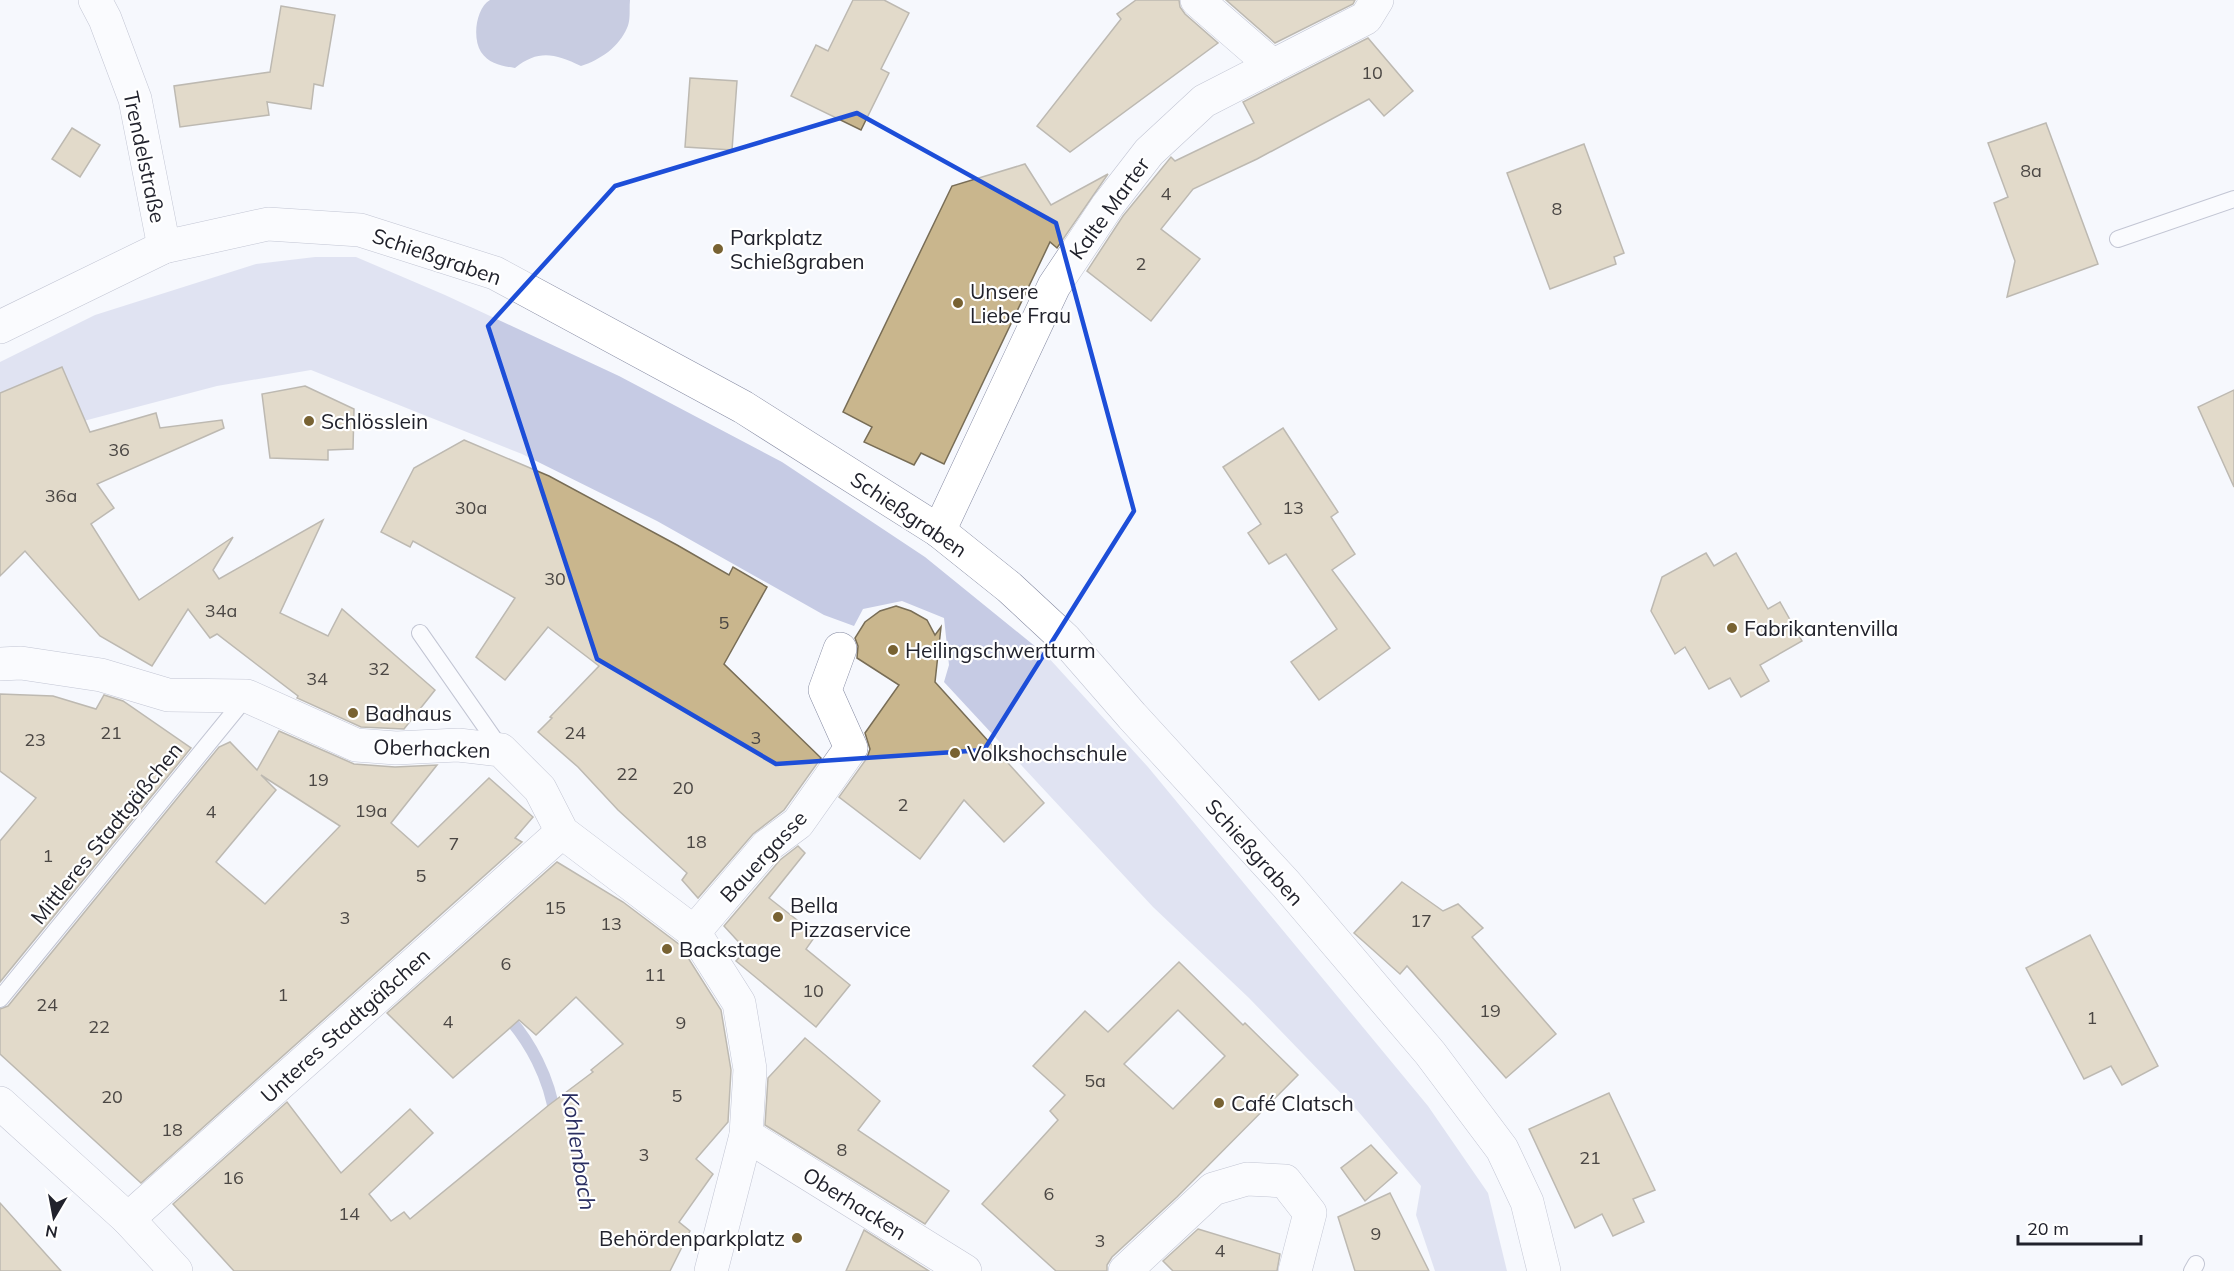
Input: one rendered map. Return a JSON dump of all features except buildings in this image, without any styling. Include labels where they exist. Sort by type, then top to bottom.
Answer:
[{"type":"street","name":"Trendelstraße","points":[[95,0],[105,19],[135,99],[164,247]]},
{"type":"street","points":[[1197,0],[1273,66]]},
{"type":"street","name":"Kalte Marter","points":[[939,531],[1054,286],[1108,205],[1149,152],[1204,101],[1366,18],[1377,0]]},
{"type":"street","name":"Schießgraben","points":[[0,327],[164,247],[268,224],[360,230],[495,273],[743,407],[939,531],[1009,587],[1065,639],[1286,885],[1430,1053],[1502,1149],[1527,1202],[1544,1271]]},
{"type":"street","name":"Bauergasse","points":[[694,932],[767,846],[798,824],[851,748],[825,690],[840,649]]},
{"type":"street","name":"Oberhacken","points":[[0,664],[21,663],[101,675],[168,695],[247,696],[356,746],[396,748],[458,745],[501,750],[540,789],[562,832],[694,932],[739,1003],[750,1069],[746,1135],[711,1271]]},
{"type":"street","name":"Unteres Stadtgäßchen","points":[[128,1219],[562,832]]},
{"type":"street","points":[[0,1103],[128,1219],[176,1271]]},
{"type":"street","name":"Oberhacken","points":[[746,1135],[965,1271]]},
{"type":"street","points":[[1125,1271],[1214,1189],[1247,1179],[1285,1181],[1310,1214],[1295,1271]]},
{"type":"lane","points":[[2118,239],[2234,200]]},
{"type":"lane","points":[[420,633],[501,750]]},
{"type":"lane","name":"Mittleres Stadtgäßchen","points":[[0,999],[247,696]]},
{"type":"highlighted area","points":[[857,113],[1056,223],[1134,511],[984,750],[776,764],[597,659],[488,326],[615,186]]},
{"type":"shaded area","points":[[490,0],[630,0],[629,22],[624,35],[614,47],[602,56],[581,66],[547,55],[532,58],[515,68],[492,62],[484,56],[478,46],[476,32],[479,16],[485,4]]},
{"type":"shaded area","points":[[315,257],[356,257],[445,295],[619,376],[782,462],[925,557],[1047,656],[1148,767],[1428,1106],[1488,1193],[1507,1271],[1435,1271],[1416,1215],[1421,1186],[1357,1110],[1249,998],[1153,907],[944,682],[949,665],[944,618],[902,601],[863,609],[854,626],[824,615],[657,521],[522,454],[311,370],[217,386],[15,439],[0,415],[0,362],[95,315],[256,264]]},
{"type":"waterway","name":"Kohlenbach","points":[[504,1013],[522,1035],[544,1075],[555,1117]]},
{"type":"place","name":"Parkplatz Schießgraben","points":[[718,249]]},
{"type":"place","name":"Unsere Liebe Frau","points":[[958,303]]},
{"type":"place","name":"Schlösslein","points":[[309,421]]},
{"type":"place","name":"Fabrikantenvilla","points":[[1732,628]]},
{"type":"place","name":"Heilingschwertturm","points":[[893,650]]},
{"type":"place","name":"Badhaus","points":[[353,713]]},
{"type":"place","name":"Volkshochschule","points":[[955,753]]},
{"type":"place","name":"Bella Pizzaservice","points":[[778,917]]},
{"type":"place","name":"Backstage","points":[[667,949]]},
{"type":"place","name":"Café Clatsch","points":[[1219,1103]]},
{"type":"place","name":"Behördenparkplatz","points":[[797,1238]]}]
